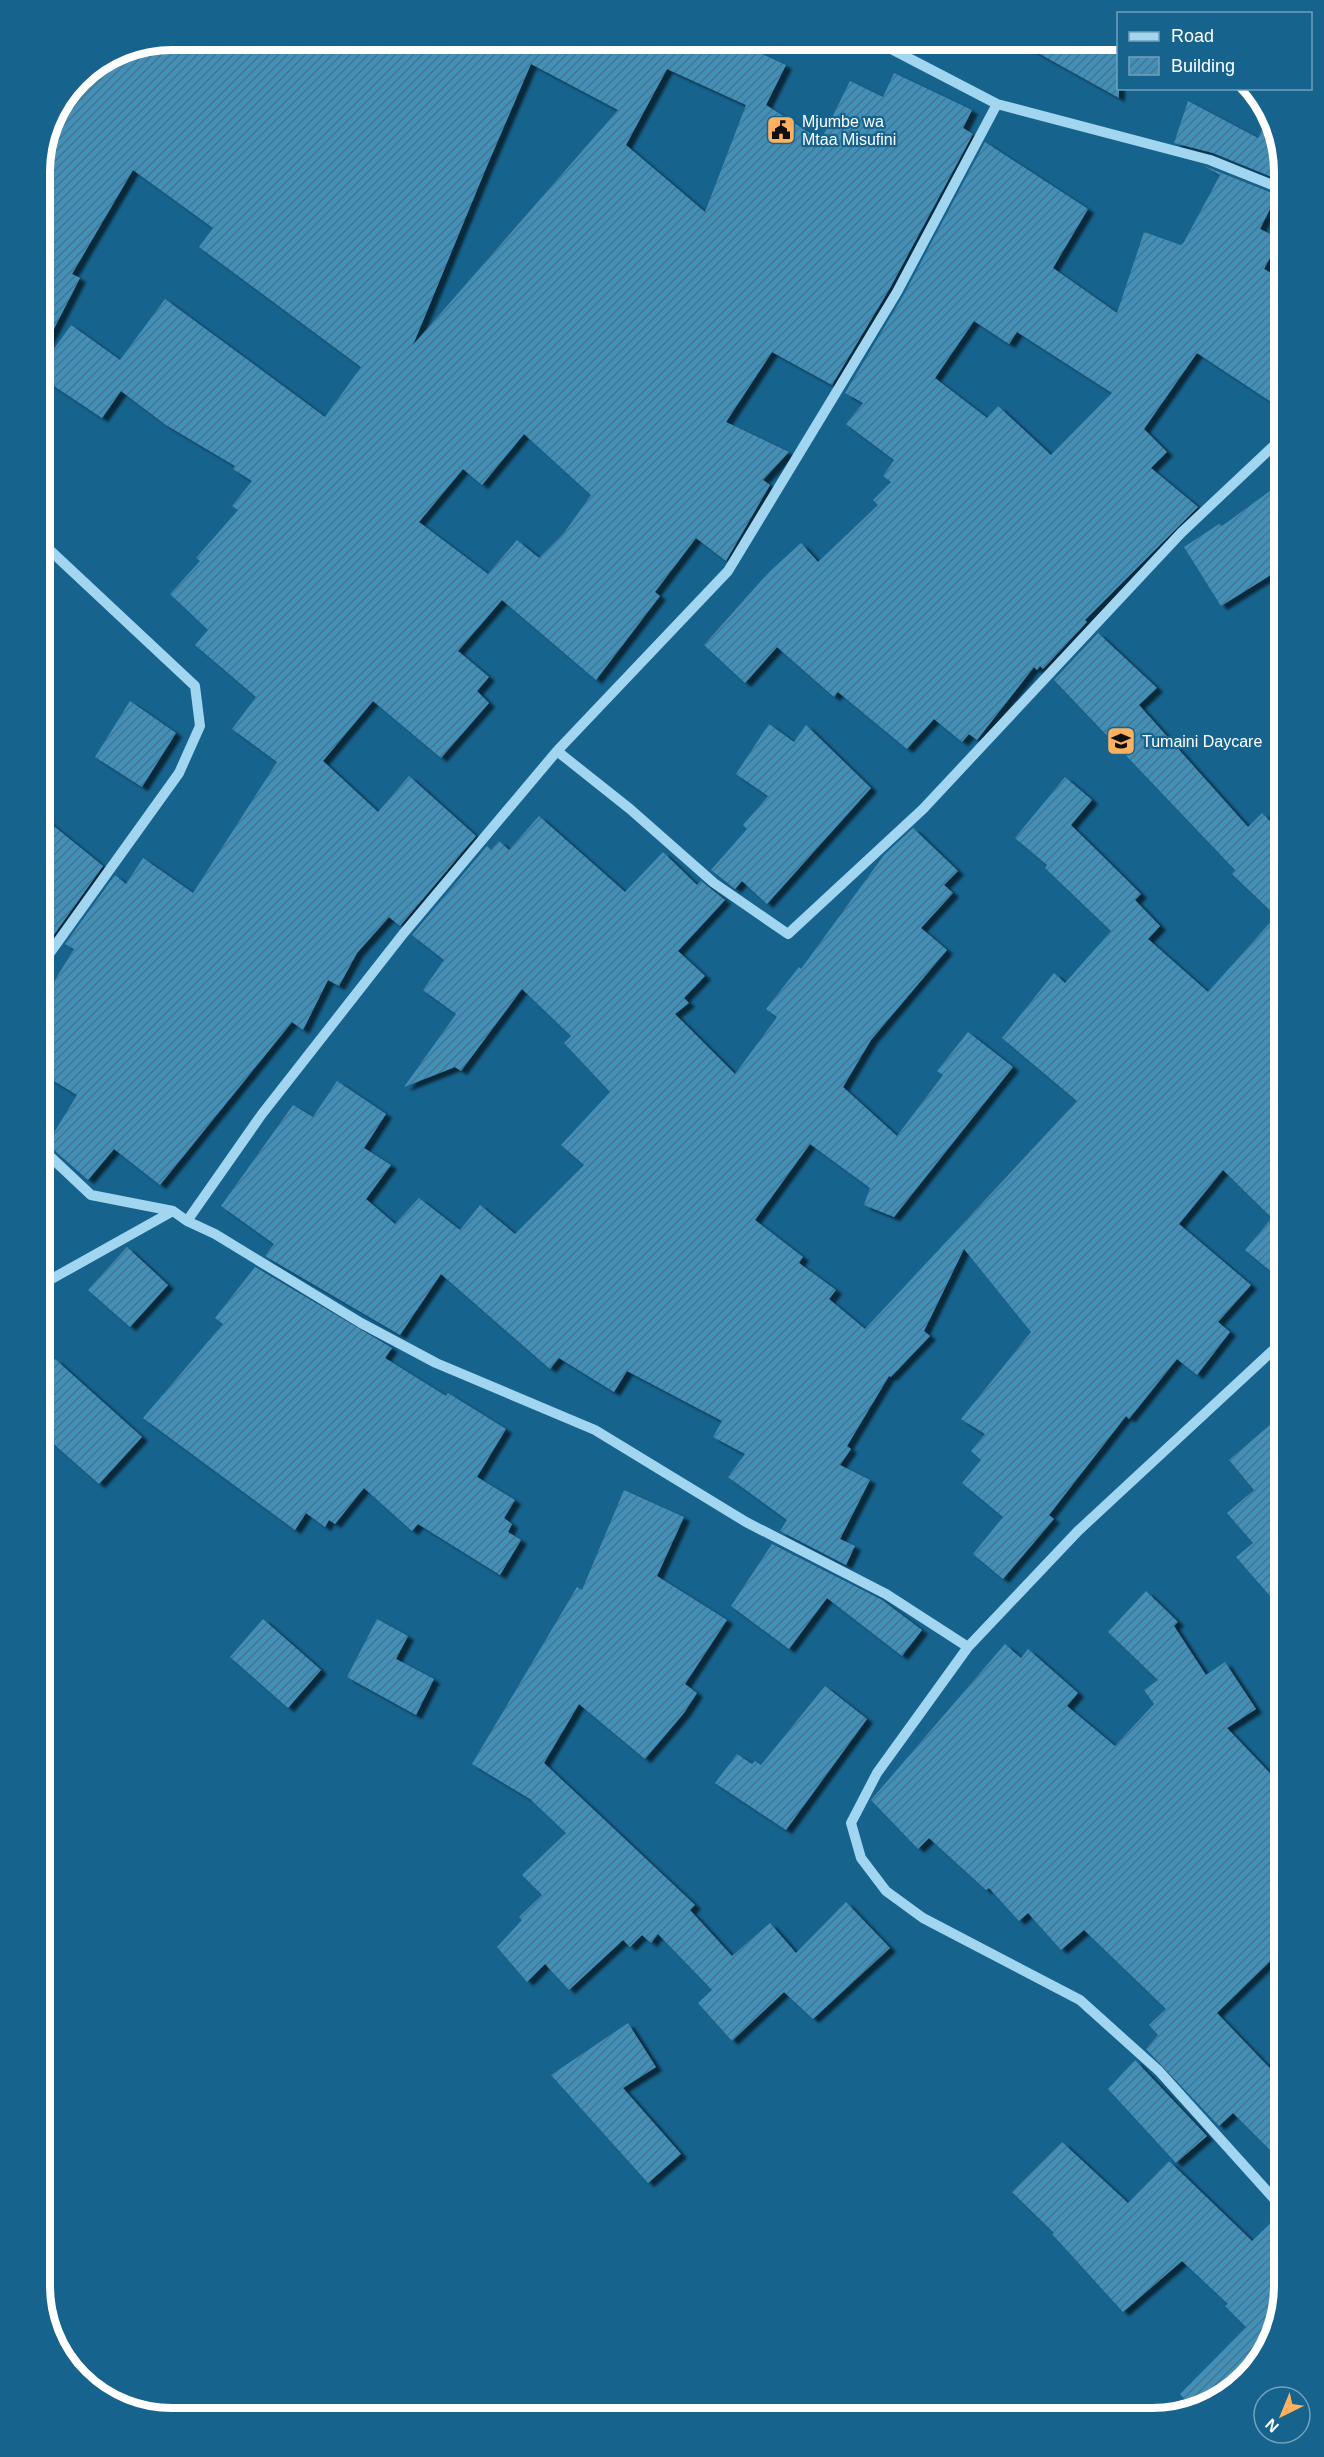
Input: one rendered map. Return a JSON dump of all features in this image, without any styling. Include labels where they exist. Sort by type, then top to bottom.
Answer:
[{"type":"street","points":[[893,50],[997,104],[1210,160],[1274,186]]},
{"type":"street","points":[[187,1221],[262,1114],[403,934],[557,751],[728,571],[897,292],[997,104]]},
{"type":"street","points":[[557,751],[630,809],[714,883],[788,934],[923,809],[1181,533],[1274,445]]},
{"type":"street","points":[[50,550],[195,686],[200,726],[179,773],[50,953]]},
{"type":"street","points":[[50,1156],[91,1195],[173,1211],[361,1323],[436,1363],[594,1430],[746,1522],[886,1594],[968,1647]]},
{"type":"street","points":[[50,1280],[173,1211]]},
{"type":"street","points":[[1274,1349],[1078,1531],[968,1647],[877,1773],[851,1823],[861,1858],[886,1891],[923,1918],[1080,2000],[1159,2071],[1274,2199]]},
{"type":"building","points":[[164,50],[753,50],[786,65],[766,105],[821,140],[850,81],[883,97],[894,73],[972,110],[963,128],[973,134],[890,288],[832,385],[772,352],[726,422],[789,452],[763,480],[770,485],[726,561],[696,538],[655,592],[660,596],[596,680],[502,600],[458,651],[489,677],[477,691],[489,703],[441,758],[373,701],[323,761],[378,812],[409,776],[476,836],[400,926],[389,917],[357,953],[339,986],[328,980],[303,1030],[292,1022],[160,1185],[114,1149],[88,1180],[50,1147],[50,1139],[77,1095],[50,1079],[50,988],[74,949],[65,944],[115,875],[126,884],[143,858],[193,893],[277,762],[232,729],[256,697],[195,645],[208,630],[170,594],[200,561],[196,558],[238,510],[232,506],[252,481],[233,469],[235,466],[166,425],[121,391],[102,418],[50,383],[50,355],[71,325],[120,360],[165,299],[325,417],[361,367],[199,247],[213,228],[133,170],[72,274],[80,278],[50,337],[50,164],[59,125],[70,104],[91,80],[125,59],[148,52]],"holes":[[[531,64],[618,110],[413,345],[487,166]],[[667,69],[746,105],[705,212],[626,145]],[[524,434],[591,495],[564,533],[539,558],[517,540],[488,574],[419,522],[463,469],[482,485]]]},
{"type":"building","points":[[1033,50],[1117,50],[1119,98]]},
{"type":"building","points":[[1188,101],[1258,138],[1265,125],[1272,148],[1274,178],[1213,153],[1174,143]]},
{"type":"building","points":[[985,142],[1088,209],[1053,268],[1117,313],[1144,232],[1181,245],[1184,242],[1220,175],[1204,166],[1274,194],[1274,201],[1260,229],[1274,236],[1274,250],[1264,269],[1274,275],[1274,404],[1197,353],[1144,429],[1167,452],[1151,468],[1198,507],[1085,620],[1087,622],[1043,669],[1040,666],[1037,670],[1034,667],[977,740],[969,734],[962,742],[934,719],[907,749],[838,692],[834,697],[777,647],[745,683],[704,645],[769,572],[801,543],[818,562],[878,505],[873,500],[891,482],[883,476],[894,460],[846,424],[863,403],[845,393],[903,296]],"holes":[[[974,321],[1009,344],[1017,332],[1112,393],[1051,455],[998,406],[987,418],[935,378]]]},
{"type":"building","points":[[1274,488],[1274,573],[1221,606],[1184,547],[1219,524],[1222,526]]},
{"type":"building","points":[[1098,633],[1157,688],[1139,705],[1248,827],[1262,813],[1274,825],[1274,914],[1232,874],[1235,870],[1054,680]]},
{"type":"building","points":[[130,701],[176,733],[142,787],[95,757]]},
{"type":"building","points":[[769,724],[794,742],[806,725],[871,788],[767,904],[742,881],[735,889],[711,870],[747,829],[743,825],[768,796],[736,774]]},
{"type":"building","points":[[1065,777],[1092,800],[1071,825],[1141,894],[1135,900],[1160,926],[1148,939],[1208,992],[1274,918],[1274,1274],[1245,1250],[1272,1218],[1223,1170],[1179,1224],[1251,1285],[1218,1322],[1230,1332],[1197,1375],[1177,1359],[1129,1419],[1126,1416],[1049,1515],[1054,1519],[1003,1579],[973,1554],[1003,1517],[962,1483],[981,1460],[971,1451],[985,1434],[961,1419],[1031,1332],[964,1249],[924,1331],[930,1336],[891,1377],[889,1376],[847,1446],[851,1449],[840,1465],[870,1480],[840,1539],[855,1546],[846,1565],[780,1531],[787,1520],[728,1477],[745,1454],[713,1437],[722,1421],[627,1371],[614,1392],[559,1358],[550,1369],[441,1274],[400,1335],[265,1256],[274,1244],[221,1206],[293,1105],[313,1117],[337,1081],[386,1114],[364,1148],[391,1165],[366,1199],[395,1224],[419,1198],[460,1230],[480,1205],[515,1234],[584,1165],[561,1145],[610,1092],[564,1043],[571,1036],[522,989],[461,1071],[455,1067],[404,1087],[456,1014],[423,990],[444,960],[412,935],[487,846],[491,850],[499,841],[509,850],[539,816],[625,892],[663,852],[697,885],[701,881],[725,900],[678,951],[705,976],[684,998],[689,1003],[675,1014],[735,1074],[777,1017],[766,1009],[799,967],[801,969],[884,855],[913,828],[958,871],[944,885],[953,893],[921,928],[947,950],[871,1040],[843,1087],[897,1136],[943,1075],[937,1071],[968,1032],[1013,1067],[894,1217],[864,1205],[870,1188],[810,1144],[755,1220],[803,1257],[799,1263],[836,1290],[829,1299],[865,1329],[1077,1101],[1002,1038],[1054,973],[1065,983],[1111,931],[1045,868],[1047,865],[1015,838]]},
{"type":"building","points":[[50,823],[103,866],[53,936],[50,934]]},
{"type":"building","points":[[127,1247],[168,1285],[130,1327],[88,1290]]},
{"type":"building","points":[[255,1267],[392,1348],[385,1358],[446,1396],[448,1393],[506,1429],[477,1477],[515,1500],[504,1518],[512,1524],[508,1532],[521,1540],[500,1575],[418,1524],[412,1531],[364,1488],[335,1524],[329,1520],[325,1527],[306,1513],[295,1530],[143,1418],[223,1324],[215,1318]]},
{"type":"building","points":[[55,1359],[142,1437],[99,1484],[50,1441],[50,1364]]},
{"type":"building","points":[[1274,1421],[1274,1600],[1236,1557],[1253,1543],[1227,1513],[1254,1490],[1229,1460]]},
{"type":"building","points":[[624,1490],[684,1517],[657,1576],[727,1620],[685,1684],[697,1693],[684,1713],[645,1759],[579,1704],[544,1763],[695,1905],[690,1910],[732,1956],[770,1923],[796,1953],[846,1902],[890,1948],[813,2019],[784,1992],[732,2041],[698,2003],[712,1990],[658,1934],[651,1943],[642,1935],[630,1947],[623,1940],[569,1990],[545,1964],[527,1982],[497,1947],[522,1920],[519,1917],[542,1895],[522,1875],[566,1833],[530,1799],[472,1764],[577,1587],[582,1590]]},
{"type":"building","points":[[772,1544],[882,1600],[922,1630],[902,1656],[827,1598],[789,1649],[731,1606]]},
{"type":"building","points":[[1146,1591],[1178,1622],[1174,1626],[1206,1675],[1225,1662],[1256,1709],[1227,1728],[1274,1777],[1274,1958],[1217,2013],[1274,2073],[1274,2154],[1233,2113],[1219,2126],[1146,2049],[1158,2035],[1149,2025],[1166,2009],[1084,1930],[1061,1950],[1028,1913],[1019,1921],[989,1888],[986,1890],[929,1838],[918,1849],[871,1800],[1005,1644],[1021,1658],[1028,1649],[1078,1693],[1067,1706],[1115,1746],[1154,1704],[1144,1690],[1158,1680],[1108,1632]]},
{"type":"building","points":[[263,1619],[321,1670],[288,1708],[230,1657]]},
{"type":"building","points":[[377,1619],[408,1636],[396,1659],[434,1679],[416,1715],[347,1677]]},
{"type":"building","points":[[825,1686],[867,1719],[786,1830],[715,1783],[737,1754],[752,1764],[755,1761],[761,1765]]},
{"type":"building","points":[[628,2023],[656,2067],[623,2088],[681,2154],[648,2183],[551,2075]]},
{"type":"building","points":[[1135,2060],[1207,2136],[1176,2163],[1108,2089]]},
{"type":"building","points":[[1062,2142],[1128,2203],[1169,2161],[1252,2241],[1274,2220],[1272,2309],[1262,2339],[1254,2353],[1233,2377],[1220,2387],[1187,2402],[1180,2394],[1246,2327],[1225,2306],[1228,2304],[1182,2261],[1123,2312],[1052,2234],[1054,2233],[1012,2192]]},
{"type":"place","name":"Mjumbe wa Mtaa Misufini","points":[[781,130]]},
{"type":"place","name":"Tumaini Daycare","points":[[1121,741]]}]
